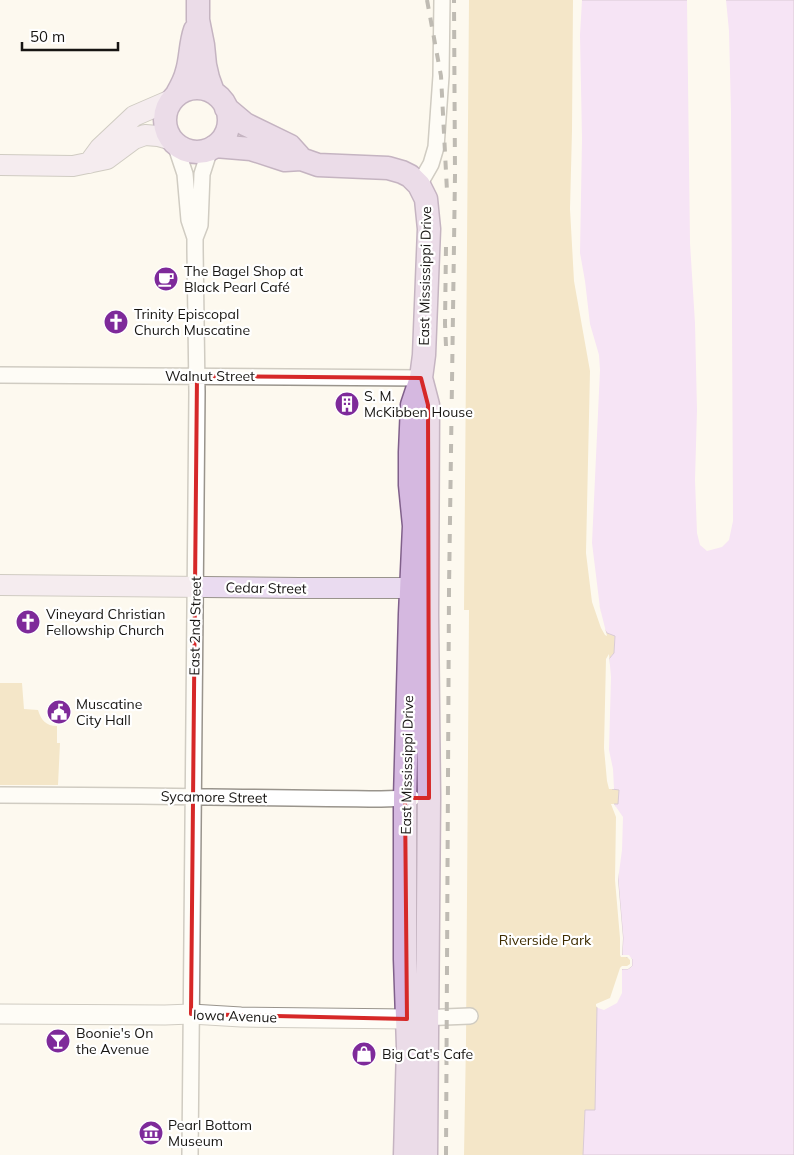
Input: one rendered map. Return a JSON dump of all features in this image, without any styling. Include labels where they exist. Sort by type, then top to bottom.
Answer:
[{"type":"main road","points":[[173,142],[167,133],[165,116],[167,108],[184,82],[198,10]]},
{"type":"main road","points":[[198,10],[208,78],[229,117],[225,135],[213,148]]},
{"type":"main road","points":[[89,163],[100,148],[134,116],[185,90],[194,88],[204,88],[220,100],[245,124],[290,146],[301,159]]},
{"type":"main road","points":[[0,165],[73,166],[89,163],[107,158],[134,139],[145,135],[158,136],[192,152],[201,152],[213,148],[250,149],[285,160],[301,159],[318,165],[388,168],[410,176],[419,184]]},
{"type":"main road","name":"East Mississippi Drive","points":[[405,1155],[408,1047],[417,1018],[405,959],[405,798],[414,526],[410,485],[411,433],[412,404],[421,378],[424,355],[429,230],[426,199],[419,184]]},
{"type":"main road","name":"East Mississippi Drive","points":[[421,378],[428,405],[427,614],[429,798],[417,1018],[426,1155]]},
{"type":"main road","name":"Cedar Street","points":[[0,585],[411,588]]},
{"type":"street","points":[[419,184],[431,164],[436,147],[441,76],[442,0]]},
{"type":"street","name":"East 2nd Street","points":[[173,142],[185,174],[189,220],[195,238],[197,376],[190,1155]]},
{"type":"street","name":"East 2nd Street","points":[[195,238],[200,225],[202,174],[213,148]]},
{"type":"street","name":"Walnut Street","points":[[0,375],[421,378]]},
{"type":"street","name":"Sycamore Street","points":[[0,795],[429,798]]},
{"type":"street","name":"Iowa Avenue","points":[[0,1014],[191,1014],[241,1017],[417,1018],[470,1016]]},
{"type":"highlighted area","points":[[197,376],[421,378],[428,405],[429,798],[405,798],[407,1019],[191,1014]]},
{"type":"green space","name":"Riverside Park","points":[[469,0],[575,0],[592,371],[609,634],[615,635],[614,653],[611,656],[622,739],[685,810],[596,1070],[595,1110],[585,1110],[615,1155],[464,1155],[469,610],[464,610]]},
{"type":"green space","points":[[0,683],[22,683],[24,709],[38,710],[44,722],[57,726],[57,743],[60,743],[58,785],[0,785]]},
{"type":"shaded area","points":[[575,0],[794,0],[794,1155],[583,1155],[585,1110],[595,1110],[597,1007],[613,1000],[622,969],[628,969],[632,966],[632,959],[622,955],[623,938],[618,880],[619,816],[614,804],[618,804],[619,790],[612,789],[607,748],[609,659],[614,653],[615,636],[607,633],[603,627],[588,552],[592,371],[576,281]]},
{"type":"pier","points":[[573,0],[582,0],[580,35],[582,139],[580,253],[590,324],[599,355],[600,370],[592,543],[600,608],[607,636],[601,628],[592,602],[586,553],[590,371],[574,281],[570,209]]},
{"type":"pier","points":[[687,0],[726,0],[729,31],[733,521],[729,540],[722,547],[707,551],[700,545],[697,533],[695,480],[697,410],[695,323],[690,243]]},
{"type":"pier","points":[[609,654],[611,677],[609,750],[613,769],[614,789],[609,789],[607,781],[604,748],[606,659]]},
{"type":"pier","points":[[611,804],[614,804],[623,817],[622,850],[618,880],[623,938],[622,955],[629,955],[632,959],[632,966],[628,969],[622,969],[622,993],[617,1003],[604,1010],[598,1008],[596,1004],[610,998],[620,968],[630,964],[630,960],[627,957],[621,957],[620,955],[615,880],[616,817]]},
{"type":"railway","points":[[427,0],[441,76],[447,191]]},
{"type":"railway","points":[[446,1155],[449,589],[455,175],[454,0]]},
{"type":"railway","points":[[446,246],[446,346]]},
{"type":"place","name":"The Bagel Shop at Black Pearl Café","points":[[166,279]]},
{"type":"place","name":"Trinity Episcopal Church Muscatine","points":[[116,322]]},
{"type":"place","name":"S. M. McKibben House","points":[[347,404]]},
{"type":"place","name":"Vineyard Christian Fellowship Church","points":[[28,622]]},
{"type":"place","name":"Muscatine City Hall","points":[[59,712]]},
{"type":"place","name":"Boonie's On the Avenue","points":[[58,1041]]},
{"type":"place","name":"Big Cat's Cafe","points":[[364,1054]]},
{"type":"place","name":"Pearl Bottom Museum","points":[[151,1133]]}]
